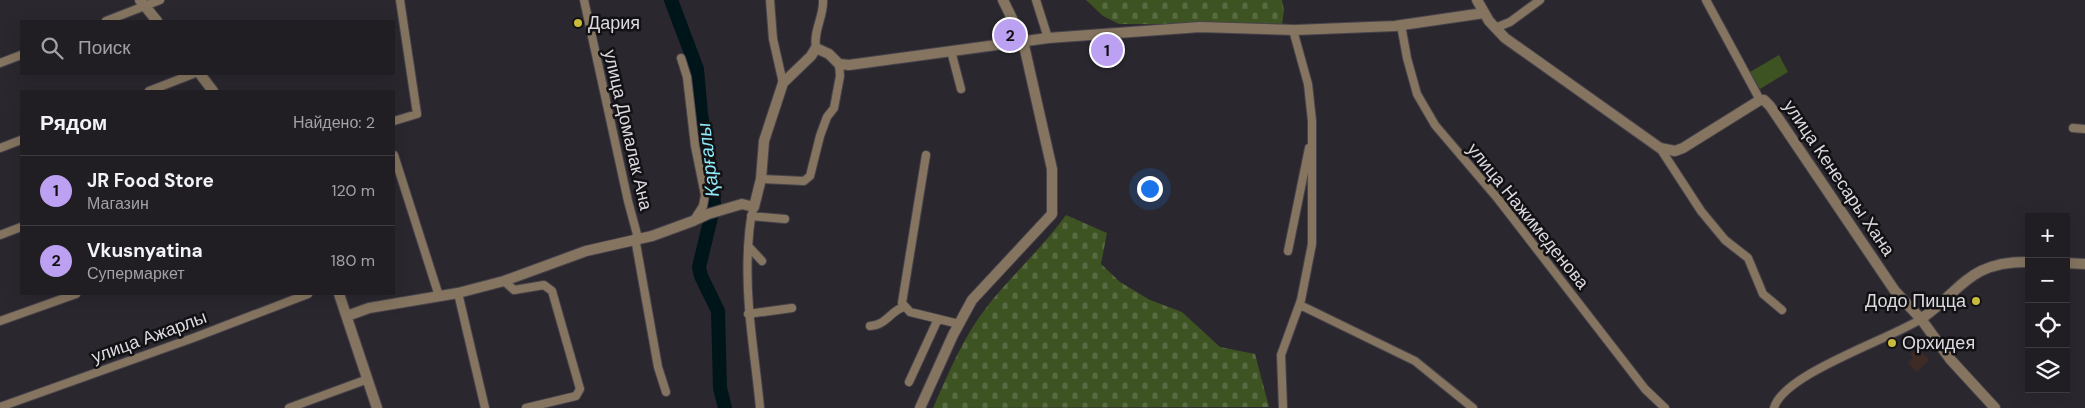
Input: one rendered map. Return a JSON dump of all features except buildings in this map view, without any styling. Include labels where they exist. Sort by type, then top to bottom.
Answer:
[{"type":"street","points":[[108,20],[142,3],[160,0]]},
{"type":"street","points":[[395,121],[417,114],[400,0]]},
{"type":"street","name":"улица Домалак Ана","points":[[584,0],[637,238],[658,367],[666,392]]},
{"type":"street","points":[[770,0],[773,39],[783,83]]},
{"type":"street","points":[[760,408],[748,314],[748,246],[752,212],[761,180],[764,140],[783,83],[811,56],[816,48],[815,30],[824,9],[822,0]]},
{"type":"street","points":[[920,408],[972,300],[1052,214],[1052,169],[1023,41],[1003,0]]},
{"type":"street","points":[[1036,0],[1048,38]]},
{"type":"street","points":[[1477,0],[1484,14],[1505,38],[1660,148],[1700,212],[1725,240],[1748,258],[1763,294],[1782,310]]},
{"type":"street","points":[[1495,28],[1510,22],[1540,0]]},
{"type":"street","points":[[1706,0],[1760,100]]},
{"type":"street","points":[[142,3],[156,20]]},
{"type":"street","points":[[839,64],[867,64],[1048,38],[1200,26],[1293,30],[1401,25],[1484,14]]},
{"type":"street","name":"улица Нажимеденова","points":[[1401,25],[1407,58],[1417,94],[1435,125],[1498,198],[1645,389],[1665,408]]},
{"type":"street","points":[[1283,408],[1281,355],[1300,304],[1312,244],[1312,134],[1308,84],[1293,30]]},
{"type":"street","points":[[761,180],[804,182],[810,176],[820,136],[827,117],[834,108],[840,76],[839,64],[829,54],[816,48]]},
{"type":"street","points":[[951,51],[961,89]]},
{"type":"street","points":[[0,63],[20,55]]},
{"type":"street","points":[[681,58],[687,77],[695,146],[705,195],[703,206],[693,222]]},
{"type":"street","points":[[152,90],[189,75]]},
{"type":"street","points":[[201,75],[212,90]]},
{"type":"street","name":"улица Кенесары Хана","points":[[1660,148],[1675,150],[1683,148],[1760,100],[1764,100],[1770,106],[1895,291],[1920,319]]},
{"type":"street","points":[[2073,128],[2085,129]]},
{"type":"street","points":[[1288,251],[1312,134]]},
{"type":"street","points":[[0,148],[20,140]]},
{"type":"street","points":[[926,155],[902,303],[910,312],[959,324]]},
{"type":"street","points":[[395,158],[439,296]]},
{"type":"street","points":[[347,316],[369,308],[458,293],[504,281],[586,251],[652,236],[742,204],[752,212],[785,219]]},
{"type":"street","points":[[0,235],[20,227]]},
{"type":"street","points":[[748,246],[762,261]]},
{"type":"street","points":[[1774,408],[1786,389],[1826,365],[1920,319],[1973,274],[1991,266],[2025,262]]},
{"type":"street","points":[[2070,263],[2085,264]]},
{"type":"street","points":[[504,281],[514,290],[544,285],[552,291],[580,390],[576,396],[526,408]]},
{"type":"street","points":[[458,293],[485,408]]},
{"type":"street","points":[[0,321],[73,295]]},
{"type":"street","name":"улица Ажарлы","points":[[0,407],[193,338],[305,295]]},
{"type":"street","points":[[339,295],[377,408]]},
{"type":"street","points":[[1300,304],[1415,361],[1473,408]]},
{"type":"street","points":[[870,326],[882,324],[897,309],[904,307]]},
{"type":"street","points":[[748,314],[792,308]]},
{"type":"street","points":[[908,382],[938,319]]},
{"type":"street","points":[[1920,319],[1950,359],[1995,408]]},
{"type":"street","points":[[289,408],[368,379]]},
{"type":"shaded area","points":[[1917,348],[1929,360],[1917,372],[1908,363],[1913,358],[1910,355]]},
{"type":"green space","points":[[1086,0],[1282,0],[1284,10],[1282,25],[1119,24],[1103,16]]},
{"type":"green space","points":[[1779,55],[1788,72],[1760,89],[1750,72]]},
{"type":"green space","points":[[1066,215],[1107,233],[1101,264],[1120,282],[1150,300],[1182,312],[1220,347],[1255,354],[1269,407],[933,408],[958,354],[980,316]]},
{"type":"waterway","name":"Қарғалы","points":[[671,0],[697,69],[701,114],[713,186],[714,205],[699,267],[701,276],[718,311],[720,388],[725,408]]},
{"type":"place","name":"Дария","points":[[578,23]]},
{"type":"place","name":"Vkusnyatina","points":[[1010,35]]},
{"type":"place","name":"JR Food Store","points":[[1107,50]]},
{"type":"place","name":"Додо Пицца","points":[[1976,301]]},
{"type":"place","name":"Орхидея","points":[[1892,343]]}]
